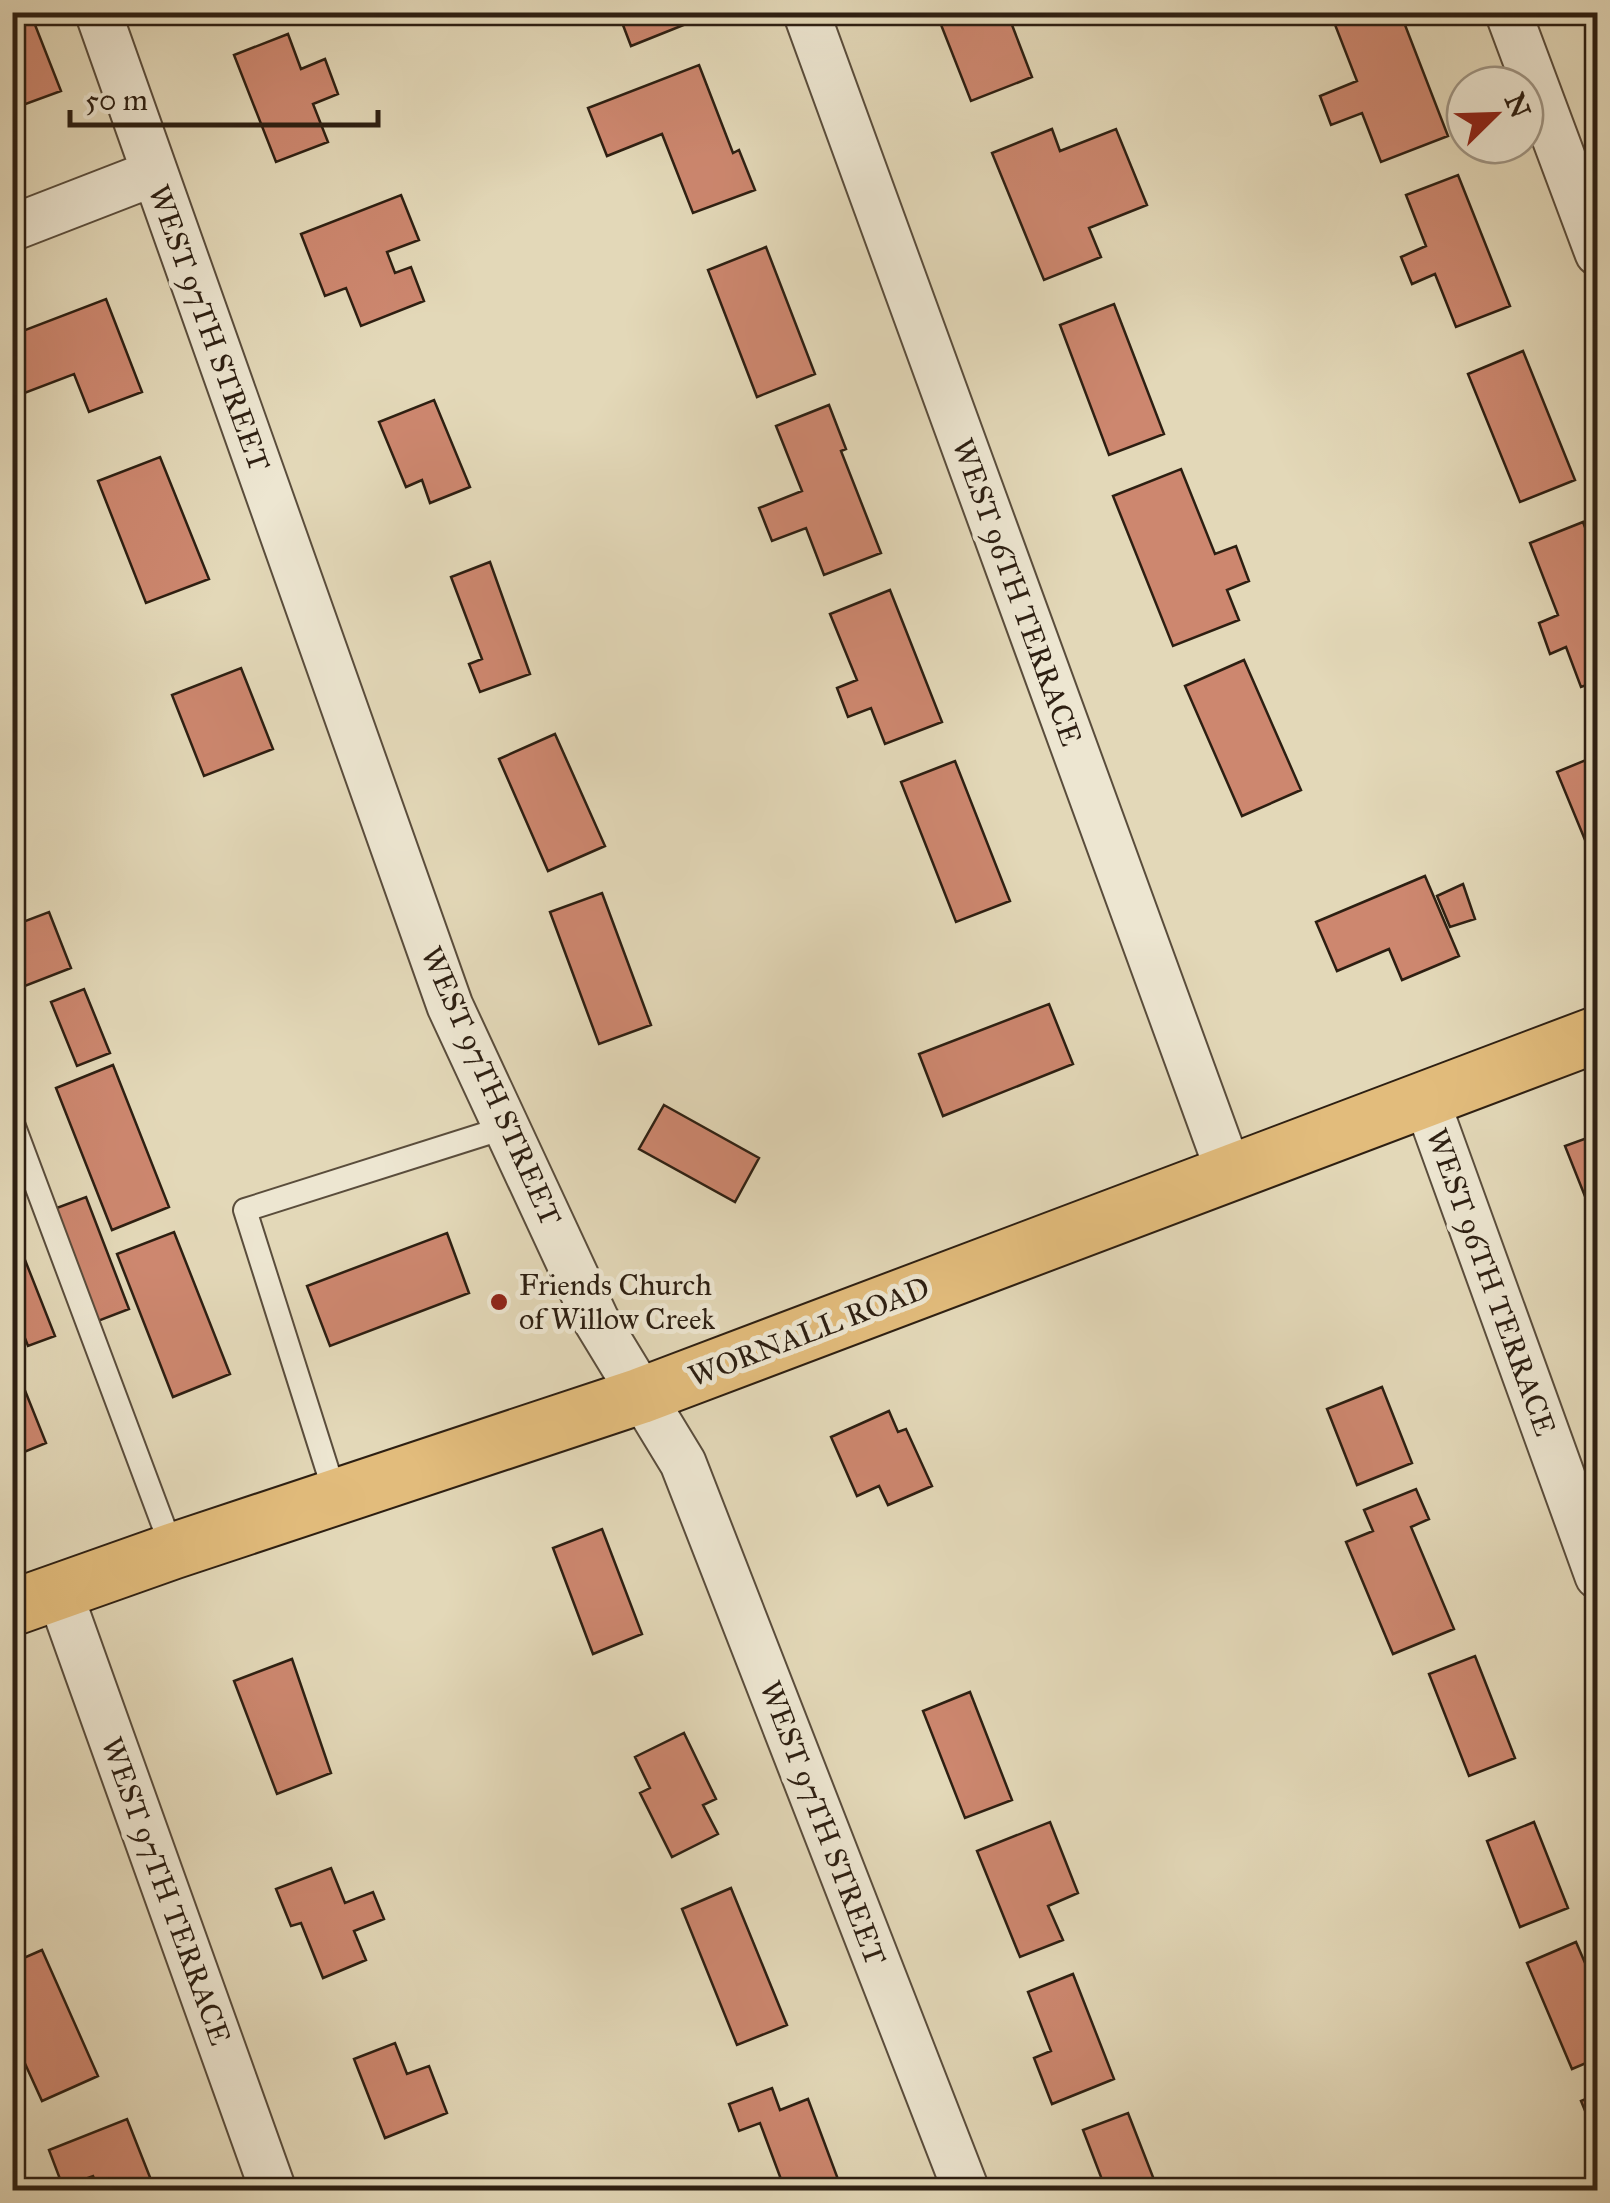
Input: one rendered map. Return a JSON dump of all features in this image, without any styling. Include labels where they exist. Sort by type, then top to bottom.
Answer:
[{"type":"main road","name":"WORNALL ROAD","points":[[36,1600],[640,1396],[1598,1034]]},
{"type":"street","name":"WEST 97TH STREET","points":[[98,12],[450,1006],[596,1320],[683,1463],[966,2190]]},
{"type":"street","name":"WEST 96TH TERRACE","points":[[806,12],[1229,1172]]},
{"type":"street","points":[[1508,12],[1598,254]]},
{"type":"street","points":[[12,228],[154,173]]},
{"type":"street","name":"WEST 96TH TERRACE","points":[[1426,1100],[1598,1576]]},
{"type":"street","name":"WEST 97TH TERRACE","points":[[36,1600],[274,2190]]},
{"type":"lane","points":[[12,1121],[173,1551]]},
{"type":"lane","points":[[336,1497],[245,1210],[506,1127]]},
{"type":"building","points":[[30,12],[61,91],[12,109],[12,15]]},
{"type":"building","points":[[618,12],[693,12],[696,20],[631,46]]},
{"type":"building","points":[[936,12],[1007,12],[1032,77],[971,101]]},
{"type":"building","points":[[1343,12],[1400,12],[1445,128],[1445,137],[1381,162],[1362,113],[1331,125],[1320,96],[1357,81],[1332,17]]},
{"type":"building","points":[[288,34],[301,69],[325,59],[338,94],[313,104],[328,142],[276,162],[234,55]]},
{"type":"building","points":[[699,65],[733,153],[739,150],[755,190],[693,213],[662,134],[607,156],[588,108]]},
{"type":"building","points":[[1052,129],[1060,151],[1116,129],[1147,205],[1089,228],[1101,257],[1044,280],[992,153]]},
{"type":"building","points":[[1458,175],[1510,306],[1456,327],[1435,274],[1412,284],[1401,257],[1426,246],[1406,195]]},
{"type":"building","points":[[401,195],[419,240],[387,252],[395,273],[411,267],[424,301],[361,326],[346,288],[325,296],[301,234]]},
{"type":"building","points":[[766,247],[815,374],[757,397],[708,270]]},
{"type":"building","points":[[106,299],[142,392],[89,412],[74,374],[14,397],[12,335]]},
{"type":"building","points":[[1114,304],[1164,434],[1109,455],[1060,325]]},
{"type":"building","points":[[1523,351],[1575,480],[1520,502],[1468,374]]},
{"type":"building","points":[[434,400],[470,487],[430,503],[422,480],[406,487],[379,422]]},
{"type":"building","points":[[829,405],[846,449],[841,451],[881,553],[824,575],[806,528],[772,541],[759,508],[802,491],[776,426]]},
{"type":"building","points":[[160,457],[209,579],[146,603],[98,481]]},
{"type":"building","points":[[1181,469],[1215,554],[1236,546],[1249,581],[1227,590],[1239,620],[1173,646],[1113,496]]},
{"type":"building","points":[[1583,522],[1598,561],[1598,681],[1581,687],[1566,647],[1550,654],[1539,623],[1558,615],[1530,543]]},
{"type":"building","points":[[490,562],[530,674],[480,692],[469,664],[482,659],[451,577]]},
{"type":"building","points":[[890,590],[942,722],[885,744],[871,708],[848,717],[837,688],[857,680],[830,614]]},
{"type":"building","points":[[1244,660],[1301,790],[1242,816],[1185,686]]},
{"type":"building","points":[[241,668],[273,749],[204,776],[172,695]]},
{"type":"building","points":[[555,734],[605,846],[548,871],[499,759]]},
{"type":"building","points":[[1598,755],[1598,869],[1597,869],[1557,772]]},
{"type":"building","points":[[955,761],[1010,901],[956,922],[901,782]]},
{"type":"building","points":[[1425,876],[1459,956],[1402,980],[1389,949],[1337,971],[1316,922]]},
{"type":"building","points":[[1463,884],[1475,919],[1450,927],[1437,896]]},
{"type":"building","points":[[602,893],[651,1025],[599,1044],[550,912]]},
{"type":"building","points":[[49,912],[71,968],[12,991],[12,926]]},
{"type":"building","points":[[84,989],[110,1053],[77,1066],[51,1002]]},
{"type":"building","points":[[1049,1004],[1073,1064],[943,1116],[919,1054]]},
{"type":"building","points":[[113,1065],[169,1207],[112,1230],[56,1088]]},
{"type":"building","points":[[664,1105],[759,1158],[735,1202],[639,1149]]},
{"type":"building","points":[[1598,1134],[1598,1229],[1565,1146]]},
{"type":"building","points":[[86,1197],[129,1309],[98,1321],[54,1209]]},
{"type":"building","points":[[12,1227],[55,1336],[28,1346],[12,1305]]},
{"type":"building","points":[[174,1232],[230,1374],[173,1397],[117,1254]]},
{"type":"building","points":[[447,1233],[469,1293],[330,1346],[307,1286]]},
{"type":"building","points":[[12,1358],[46,1443],[12,1457]]},
{"type":"building","points":[[1382,1387],[1412,1463],[1357,1485],[1327,1409]]},
{"type":"building","points":[[889,1411],[898,1432],[906,1429],[932,1486],[888,1505],[879,1486],[857,1496],[831,1437]]},
{"type":"building","points":[[1416,1489],[1429,1519],[1411,1527],[1454,1629],[1393,1654],[1346,1542],[1373,1531],[1364,1510]]},
{"type":"building","points":[[602,1529],[642,1634],[593,1654],[553,1548]]},
{"type":"building","points":[[1475,1656],[1515,1758],[1469,1776],[1429,1674]]},
{"type":"building","points":[[292,1659],[331,1773],[277,1794],[234,1681]]},
{"type":"building","points":[[970,1692],[1012,1800],[965,1818],[923,1711]]},
{"type":"building","points":[[684,1733],[716,1799],[703,1805],[718,1834],[672,1857],[640,1793],[650,1788],[635,1757]]},
{"type":"building","points":[[1050,1822],[1078,1893],[1048,1906],[1063,1940],[1020,1957],[977,1851]]},
{"type":"building","points":[[1534,1822],[1568,1908],[1520,1927],[1487,1841]]},
{"type":"building","points":[[331,1868],[345,1903],[373,1892],[384,1919],[354,1931],[366,1960],[323,1978],[301,1923],[291,1926],[276,1889]]},
{"type":"building","points":[[731,1888],[787,2025],[737,2045],[682,1909]]},
{"type":"building","points":[[1576,1942],[1598,1993],[1598,2058],[1572,2069],[1527,1963]]},
{"type":"building","points":[[42,1950],[98,2076],[42,2101],[12,2035],[12,1963]]},
{"type":"building","points":[[1073,1974],[1114,2079],[1052,2104],[1034,2058],[1051,2051],[1028,1992]]},
{"type":"building","points":[[395,2043],[407,2074],[429,2066],[447,2113],[385,2138],[354,2059]]},
{"type":"building","points":[[772,2088],[780,2110],[808,2099],[839,2182],[816,2190],[785,2190],[760,2123],[739,2131],[729,2104]]},
{"type":"building","points":[[1598,2094],[1598,2142],[1581,2101]]},
{"type":"building","points":[[1128,2113],[1158,2190],[1106,2190],[1083,2130]]},
{"type":"building","points":[[127,2119],[155,2190],[99,2190],[93,2176],[63,2187],[49,2150]]},
{"type":"place","name":"Friends Church of Willow Creek","points":[[499,1302]]}]
